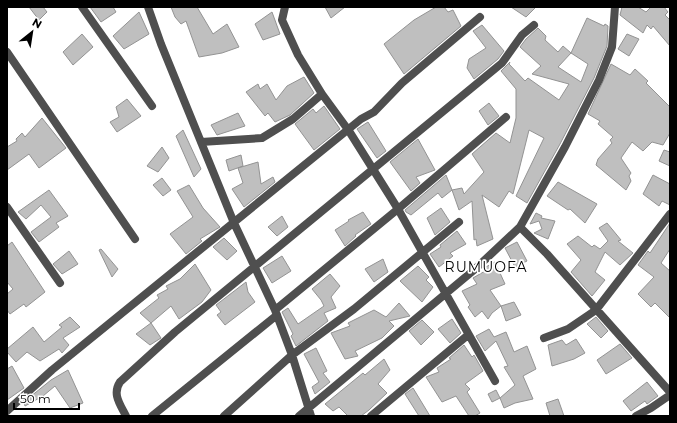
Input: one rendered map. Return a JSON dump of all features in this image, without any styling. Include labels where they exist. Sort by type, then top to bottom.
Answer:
[{"type":"street","points":[[82,7],[152,106]]},
{"type":"street","points":[[148,7],[161,44],[234,223],[276,312],[292,355],[310,412]]},
{"type":"street","points":[[285,7],[282,20],[298,55],[322,94],[349,131],[398,209],[468,335],[496,381]]},
{"type":"street","points":[[299,416],[310,412],[445,293],[474,270],[520,227],[562,154],[599,80],[612,47],[615,7]]},
{"type":"street","points":[[7,411],[52,370],[349,131],[361,119],[374,112],[402,83],[480,17]]},
{"type":"street","points":[[126,416],[117,396],[116,388],[120,382],[175,332],[502,63],[522,35],[534,25]]},
{"type":"street","points":[[7,52],[135,239]]},
{"type":"street","points":[[202,142],[262,138],[293,119],[322,94]]},
{"type":"street","points":[[152,416],[506,117]]},
{"type":"street","points":[[7,207],[60,283]]},
{"type":"street","points":[[544,338],[568,329],[596,310],[670,214]]},
{"type":"street","points":[[224,416],[292,355],[423,254],[460,222]]},
{"type":"street","points":[[520,227],[547,254],[670,392]]},
{"type":"street","points":[[371,416],[468,335]]},
{"type":"street","points":[[636,416],[670,395]]},
{"type":"building","points":[[29,7],[43,7],[47,12],[39,20]]},
{"type":"building","points":[[90,7],[113,7],[116,12],[101,22]]},
{"type":"building","points":[[171,7],[197,7],[213,34],[227,24],[239,47],[222,53],[199,57],[186,21],[181,24],[175,17]]},
{"type":"building","points":[[325,7],[345,7],[331,18]]},
{"type":"building","points":[[436,7],[444,7],[448,12],[453,10],[461,26],[404,74],[384,44],[414,20]]},
{"type":"building","points":[[511,7],[536,7],[526,17]]},
{"type":"building","points":[[622,7],[638,7],[646,12],[651,7],[664,7],[668,12],[665,15],[670,20],[670,46],[653,26],[651,29],[647,25],[643,33],[620,15]]},
{"type":"building","points":[[139,12],[149,34],[124,49],[113,36]]},
{"type":"building","points":[[272,12],[280,34],[263,40],[255,24]]},
{"type":"building","points":[[587,18],[604,26],[605,24],[608,26],[607,46],[594,78],[560,144],[527,203],[516,196],[544,138],[529,130],[513,194],[509,191],[499,207],[482,195],[493,239],[477,246],[476,239],[474,240],[472,201],[459,210],[452,190],[462,188],[464,194],[484,172],[472,154],[496,133],[510,143],[516,118],[516,89],[501,71],[510,62],[509,64],[525,81],[528,78],[559,100],[569,84],[532,74],[541,66],[520,47],[538,28],[546,36],[545,40],[558,52],[563,46],[571,53]],"holes":[[[571,53],[588,64],[581,82],[558,67]]]},
{"type":"building","points":[[482,25],[504,51],[498,59],[474,79],[467,68],[469,59],[486,48],[473,31]]},
{"type":"building","points":[[82,34],[93,47],[73,65],[63,52]]},
{"type":"building","points":[[627,34],[639,39],[629,56],[618,49]]},
{"type":"building","points":[[611,64],[630,75],[635,69],[648,81],[646,83],[670,107],[670,133],[663,145],[652,142],[643,151],[632,142],[621,158],[631,173],[629,176],[631,181],[626,190],[596,165],[598,159],[612,143],[610,140],[613,137],[598,124],[600,121],[588,114]]},
{"type":"building","points":[[304,77],[314,93],[290,115],[275,122],[268,113],[265,116],[246,92],[258,84],[260,89],[267,84],[276,100],[287,86]]},
{"type":"building","points":[[127,99],[141,116],[117,132],[110,122],[119,117],[116,107]]},
{"type":"building","points":[[489,103],[499,116],[488,125],[479,111]]},
{"type":"building","points":[[324,106],[340,129],[314,150],[295,124],[313,109],[316,113]]},
{"type":"building","points":[[238,113],[245,126],[217,135],[211,125]]},
{"type":"building","points":[[42,118],[66,148],[39,168],[29,154],[7,170],[7,147],[17,141],[16,139],[22,133],[25,137]]},
{"type":"building","points":[[368,122],[386,151],[377,158],[357,129]]},
{"type":"building","points":[[183,130],[201,169],[194,177],[176,136]]},
{"type":"building","points":[[418,139],[435,170],[416,177],[420,183],[411,191],[390,162]]},
{"type":"building","points":[[162,147],[169,158],[158,172],[147,166]]},
{"type":"building","points":[[664,150],[670,152],[670,166],[659,161]]},
{"type":"building","points":[[241,155],[243,166],[229,171],[226,160]]},
{"type":"building","points":[[258,162],[261,184],[273,177],[275,182],[244,207],[232,189],[243,183],[238,168]]},
{"type":"building","points":[[446,175],[452,190],[442,198],[438,193],[411,215],[406,212],[405,210]]},
{"type":"building","points":[[653,175],[670,184],[670,205],[662,201],[659,206],[643,194]]},
{"type":"building","points":[[162,178],[171,190],[163,196],[153,185]]},
{"type":"building","points":[[558,182],[597,204],[585,223],[570,209],[568,210],[547,196]]},
{"type":"building","points":[[189,185],[203,208],[220,227],[200,239],[202,241],[186,254],[170,234],[193,217],[177,191]]},
{"type":"building","points":[[49,190],[68,216],[56,223],[59,227],[39,242],[31,232],[51,217],[41,205],[26,219],[18,212]]},
{"type":"building","points":[[441,208],[450,222],[435,235],[427,218]]},
{"type":"building","points":[[363,212],[371,224],[355,235],[356,236],[345,246],[335,230],[349,221],[348,220]]},
{"type":"building","points":[[536,213],[542,216],[541,218],[555,221],[548,239],[534,233],[542,229],[539,221],[530,224]]},
{"type":"building","points":[[282,216],[288,227],[277,236],[268,227]]},
{"type":"building","points":[[607,223],[621,240],[618,241],[633,253],[620,265],[605,252],[595,272],[605,280],[592,296],[571,272],[581,260],[567,244],[578,236],[592,247],[594,245],[600,249],[608,241],[599,228]]},
{"type":"building","points":[[670,223],[670,249],[661,263],[670,271],[670,318],[655,303],[651,307],[638,294],[654,277],[638,265],[648,251],[650,253]]},
{"type":"building","points":[[457,231],[466,244],[450,253],[453,256],[439,267],[430,254],[441,247],[440,245]]},
{"type":"building","points":[[224,238],[237,251],[227,260],[213,247]]},
{"type":"building","points":[[12,242],[45,292],[26,307],[24,304],[10,314],[7,310],[7,294],[13,289],[7,282],[7,246]]},
{"type":"building","points":[[517,242],[527,261],[515,267],[505,248]]},
{"type":"building","points":[[101,249],[118,269],[112,277],[99,250]]},
{"type":"building","points":[[69,251],[78,264],[62,274],[53,264]]},
{"type":"building","points":[[282,256],[291,271],[272,283],[263,268]]},
{"type":"building","points":[[383,259],[388,272],[374,282],[365,269]]},
{"type":"building","points":[[495,262],[505,284],[490,290],[501,306],[492,313],[488,319],[482,311],[475,317],[468,307],[470,305],[462,291],[477,284],[473,278],[485,271],[484,268]]},
{"type":"building","points":[[195,264],[211,290],[202,302],[179,319],[171,306],[151,323],[140,313],[159,298],[157,295],[168,289],[166,286],[180,279]]},
{"type":"building","points":[[418,266],[429,277],[426,280],[433,287],[422,302],[400,281]]},
{"type":"building","points":[[330,274],[340,286],[331,297],[336,308],[324,313],[328,321],[296,346],[291,336],[293,334],[282,312],[288,308],[298,324],[324,306],[312,289]]},
{"type":"building","points":[[246,282],[248,292],[255,302],[225,325],[217,315],[221,312],[216,305]]},
{"type":"building","points":[[514,302],[521,315],[506,321],[501,306]]},
{"type":"building","points":[[399,303],[410,316],[389,321],[394,326],[382,338],[355,351],[358,356],[345,359],[331,333],[350,326],[348,323],[374,310],[386,317]]},
{"type":"building","points":[[70,317],[80,327],[63,338],[69,345],[62,353],[59,349],[40,361],[27,352],[16,362],[7,352],[7,349],[33,327],[44,342],[62,327],[59,325]]},
{"type":"building","points":[[596,317],[608,331],[601,338],[587,324]]},
{"type":"building","points":[[452,319],[461,333],[450,343],[438,329]]},
{"type":"building","points":[[422,320],[434,332],[421,345],[409,331]]},
{"type":"building","points":[[151,323],[161,338],[150,345],[136,334]]},
{"type":"building","points":[[489,329],[494,337],[506,332],[514,352],[527,346],[536,369],[523,376],[533,399],[515,403],[504,408],[500,398],[515,385],[504,367],[508,366],[496,341],[485,351],[476,336]]},
{"type":"building","points":[[576,339],[585,353],[574,359],[552,366],[548,345],[562,340],[566,345]]},
{"type":"building","points":[[620,344],[632,358],[606,374],[597,360]]},
{"type":"building","points":[[464,345],[472,357],[474,355],[483,371],[465,384],[470,389],[467,392],[480,413],[475,416],[469,416],[456,396],[442,402],[426,377],[439,372],[437,368],[451,359],[449,358]]},
{"type":"building","points":[[316,348],[327,371],[323,373],[330,382],[315,394],[312,387],[319,382],[304,354]]},
{"type":"building","points":[[384,359],[390,370],[378,384],[387,393],[369,410],[361,416],[348,416],[339,407],[333,411],[325,404],[363,373],[365,375]]},
{"type":"building","points":[[12,366],[24,388],[7,400],[7,369]]},
{"type":"building","points":[[68,370],[83,403],[70,408],[55,386],[43,396],[25,406],[24,403],[30,397],[51,380]]},
{"type":"building","points":[[647,382],[658,396],[647,404],[645,401],[631,411],[623,401]]},
{"type":"building","points":[[413,388],[430,416],[419,416],[405,394]]},
{"type":"building","points":[[496,390],[500,398],[492,402],[488,394]]},
{"type":"building","points":[[558,399],[564,416],[550,416],[546,403]]},
{"type":"district","name":"RUMUOFA","points":[[486,267]]}]
